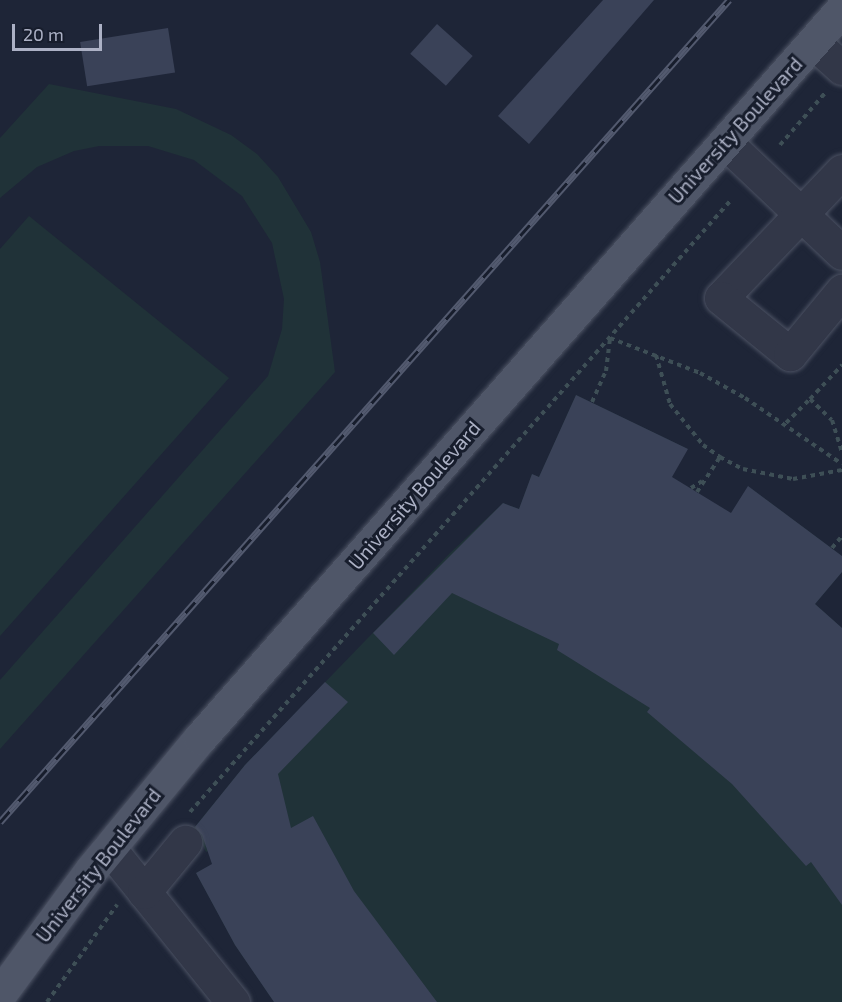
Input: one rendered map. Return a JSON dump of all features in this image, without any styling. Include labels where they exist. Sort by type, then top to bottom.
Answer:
[{"type":"main road","name":"University Boulevard","points":[[0,994],[109,848],[201,738],[842,9]]},
{"type":"lane","points":[[813,42],[838,75]]},
{"type":"lane","points":[[725,142],[842,253]]},
{"type":"lane","points":[[842,171],[800,212],[722,298],[790,354],[842,291]]},
{"type":"lane","points":[[139,886],[186,829]]},
{"type":"lane","points":[[109,848],[233,1002]]},
{"type":"path","points":[[780,145],[838,75]]},
{"type":"path","points":[[186,829],[731,200]]},
{"type":"path","points":[[610,338],[700,373],[786,423],[842,464]]},
{"type":"path","points":[[592,402],[606,371],[610,338]]},
{"type":"path","points":[[656,354],[670,404],[703,445],[720,457],[742,469],[793,479],[842,470]]},
{"type":"path","points":[[786,423],[842,365]]},
{"type":"path","points":[[810,399],[832,420],[842,452]]},
{"type":"path","points":[[697,492],[720,457]]},
{"type":"path","points":[[691,488],[707,476]]},
{"type":"path","points":[[832,548],[842,536]]},
{"type":"path","points":[[47,1002],[139,886]]},
{"type":"shaded area","points":[[49,84],[176,109],[231,135],[257,154],[278,177],[311,232],[320,262],[335,372],[0,749],[0,680],[268,376],[282,329],[284,299],[272,243],[242,196],[194,160],[148,146],[99,146],[74,151],[37,167],[0,198],[0,138]]},
{"type":"shaded area","points":[[29,216],[229,378],[0,636],[0,249]]},
{"type":"shaded area","points":[[576,395],[688,449],[640,460],[766,536],[748,486],[842,556],[842,572],[815,604],[842,628],[842,1002],[274,1002],[235,945],[196,873],[230,855],[225,843],[206,852],[194,828],[245,765],[450,553],[503,503],[519,509],[532,474],[539,477]]},
{"type":"building","points":[[603,0],[654,0],[529,144],[498,116]]},
{"type":"building","points":[[437,24],[473,56],[446,86],[410,54]]},
{"type":"building","points":[[168,28],[175,72],[87,86],[80,42]]},
{"type":"building","points":[[576,395],[688,449],[672,477],[731,513],[748,486],[842,556],[842,572],[815,604],[842,628],[842,905],[811,862],[806,866],[732,784],[647,712],[650,708],[557,650],[559,644],[452,593],[394,655],[373,633],[503,503],[519,509],[532,474],[539,477]]},
{"type":"building","points":[[325,682],[348,702],[278,774],[291,828],[313,816],[354,891],[437,1002],[274,1002],[235,945],[196,873],[212,864],[202,835],[195,827],[245,765]]},
{"type":"railway","points":[[0,822],[729,0]]}]
